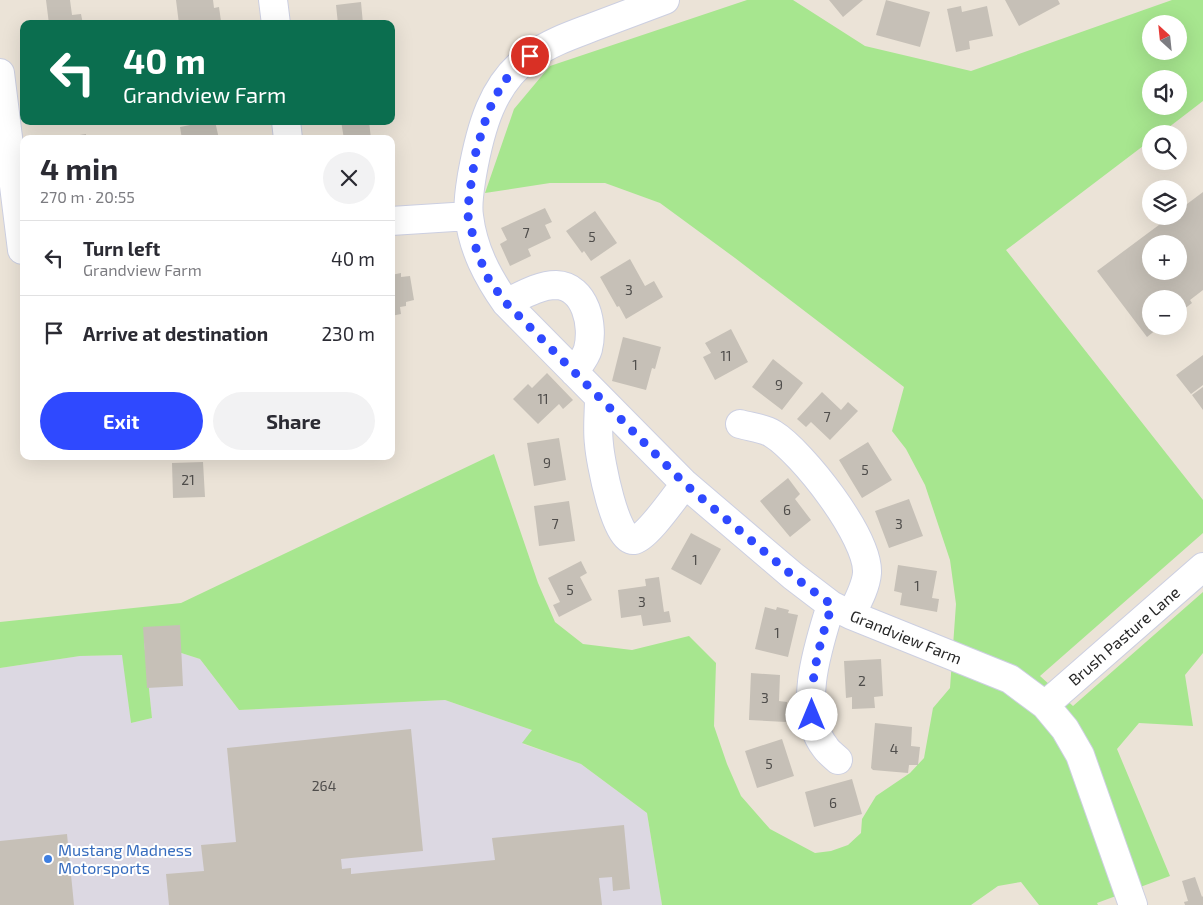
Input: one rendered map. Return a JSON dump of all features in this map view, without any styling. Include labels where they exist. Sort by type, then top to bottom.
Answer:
[{"type":"street","points":[[273,0],[276,20]]},
{"type":"street","name":"Grandview Farm","points":[[665,0],[556,41],[530,56],[503,82],[488,112],[476,151],[469,197],[468,216],[477,252],[489,280],[506,303],[685,484],[793,576],[841,610],[1010,679],[1045,705],[1065,729],[1080,755],[1133,905]]},
{"type":"street","points":[[0,73],[15,250]]},
{"type":"street","points":[[395,221],[468,216]]},
{"type":"street","points":[[506,303],[538,289],[554,285],[570,289],[579,296],[587,314],[590,337],[587,352],[574,372]]},
{"type":"street","points":[[599,398],[598,443],[606,484],[615,515],[625,535],[631,540],[637,540],[648,531],[685,484]]},
{"type":"street","points":[[740,424],[772,433],[792,450],[826,487],[858,540],[864,557],[867,574],[858,601],[841,610],[819,647],[812,699],[812,715],[816,731],[824,747],[838,760]]},
{"type":"street","name":"Brush Pasture Lane","points":[[1045,705],[1203,567]]},
{"type":"shaded area","points":[[144,641],[200,659],[239,710],[445,700],[532,730],[523,744],[581,764],[647,813],[662,905],[0,905],[0,668],[80,656],[123,655],[131,723],[152,718]]},
{"type":"green space","points":[[747,0],[793,0],[865,46],[971,71],[1172,0],[1203,0],[1203,101],[1187,113],[1187,70],[1142,70],[1142,115],[1185,115],[1172,125],[1142,125],[1142,147],[1006,250],[1203,500],[1203,533],[1040,676],[1073,706],[1203,592],[1203,653],[1185,675],[1193,726],[1139,723],[1117,749],[1170,876],[1097,903],[1098,905],[1039,905],[1021,882],[998,886],[971,905],[662,905],[647,813],[581,764],[522,743],[532,730],[445,700],[239,710],[200,659],[144,641],[152,718],[131,723],[122,655],[80,656],[0,668],[0,622],[181,603],[494,454],[538,583],[555,622],[583,644],[632,650],[689,636],[716,663],[714,726],[727,764],[741,796],[770,829],[815,853],[831,851],[848,845],[861,833],[862,819],[876,796],[910,773],[924,758],[933,708],[950,688],[956,604],[950,560],[925,485],[906,449],[892,431],[904,387],[660,203],[605,183],[550,183],[485,193],[514,109],[550,66]]},
{"type":"building","points":[[46,0],[70,0],[72,15],[81,14],[82,20],[48,20]]},
{"type":"building","points":[[176,0],[213,0],[214,8],[219,7],[221,20],[178,20]]},
{"type":"building","points":[[829,0],[863,0],[843,17]]},
{"type":"building","points":[[886,0],[930,12],[920,47],[876,35]]},
{"type":"building","points":[[1005,0],[1058,0],[1060,4],[1019,26]]},
{"type":"building","points":[[361,2],[363,20],[338,20],[336,5]]},
{"type":"building","points":[[961,6],[962,12],[987,6],[993,36],[969,41],[970,49],[956,52],[947,9]]},
{"type":"building","points":[[216,125],[218,135],[181,135],[180,127]]},
{"type":"building","points":[[342,125],[369,125],[371,135],[343,135]]},
{"type":"building","points":[[1203,192],[1203,290],[1190,300],[1192,303],[1187,307],[1187,290],[1142,290],[1142,330],[1097,271],[1142,238],[1142,280],[1187,280],[1187,235],[1145,235],[1159,225],[1187,225],[1187,204]]},
{"type":"building","points":[[545,208],[552,222],[545,225],[551,238],[528,249],[531,256],[510,266],[500,244],[507,240],[501,228]]},
{"type":"building","points":[[595,211],[617,243],[591,261],[584,251],[582,253],[566,231]]},
{"type":"building","points":[[630,259],[645,286],[654,281],[663,297],[626,319],[600,277]]},
{"type":"building","points":[[401,273],[401,277],[410,276],[414,300],[406,302],[406,306],[400,307],[401,314],[395,315],[395,274]]},
{"type":"building","points":[[731,329],[748,362],[715,380],[703,357],[711,353],[705,343]]},
{"type":"building","points":[[623,337],[661,347],[655,369],[652,368],[646,390],[612,381]]},
{"type":"building","points":[[1203,355],[1203,385],[1191,394],[1176,375]]},
{"type":"building","points":[[773,359],[803,383],[782,410],[752,387]]},
{"type":"building","points":[[547,373],[573,400],[563,409],[559,404],[538,424],[513,399],[528,384],[532,388]]},
{"type":"building","points":[[1203,387],[1203,410],[1192,395]]},
{"type":"building","points":[[822,392],[841,410],[848,402],[858,411],[830,440],[811,422],[806,427],[797,419]]},
{"type":"building","points":[[559,438],[566,480],[534,486],[527,443]]},
{"type":"building","points":[[868,442],[892,480],[862,498],[839,460]]},
{"type":"building","points":[[203,462],[205,497],[173,498],[172,463]]},
{"type":"building","points":[[788,478],[800,494],[795,499],[811,520],[790,537],[760,501]]},
{"type":"building","points":[[909,499],[923,536],[889,548],[875,511]]},
{"type":"building","points":[[569,501],[575,541],[539,546],[534,506]]},
{"type":"building","points":[[691,533],[721,549],[701,585],[671,569]]},
{"type":"building","points":[[581,561],[587,573],[580,577],[592,600],[559,617],[553,605],[560,602],[548,578]]},
{"type":"building","points":[[898,565],[937,571],[932,598],[939,599],[937,612],[900,605],[902,593],[894,591]]},
{"type":"building","points":[[659,577],[664,612],[669,611],[671,622],[643,626],[641,615],[621,618],[618,590],[646,586],[645,579]]},
{"type":"building","points":[[765,607],[776,610],[777,607],[789,610],[788,613],[798,615],[788,657],[755,649]]},
{"type":"building","points":[[180,625],[183,686],[147,688],[143,627]]},
{"type":"building","points":[[881,659],[883,696],[874,697],[875,708],[852,709],[852,697],[846,698],[844,661]]},
{"type":"building","points":[[751,673],[780,675],[779,701],[787,702],[786,722],[749,720]]},
{"type":"building","points":[[875,723],[912,727],[911,746],[920,747],[918,765],[909,765],[908,773],[873,770],[871,768]]},
{"type":"building","points":[[411,729],[423,851],[341,859],[342,869],[351,868],[351,874],[495,860],[492,838],[624,825],[630,889],[613,891],[612,877],[599,878],[602,905],[169,905],[166,874],[204,871],[201,845],[236,842],[227,748]]},
{"type":"building","points":[[782,739],[794,776],[757,788],[745,751]]},
{"type":"building","points":[[852,779],[862,814],[814,827],[805,792]]},
{"type":"building","points":[[67,834],[74,905],[0,905],[0,841]]},
{"type":"building","points":[[1195,877],[1203,896],[1203,905],[1185,905],[1184,902],[1188,901],[1182,881]]},
{"type":"place","name":"Mustang Madness Motorsports","points":[[48,859]]},
{"type":"route","points":[[530,56],[503,82],[488,112],[476,151],[468,216],[477,252],[489,280],[506,303],[685,484],[793,576],[832,605],[819,647],[814,674],[812,715]]}]
